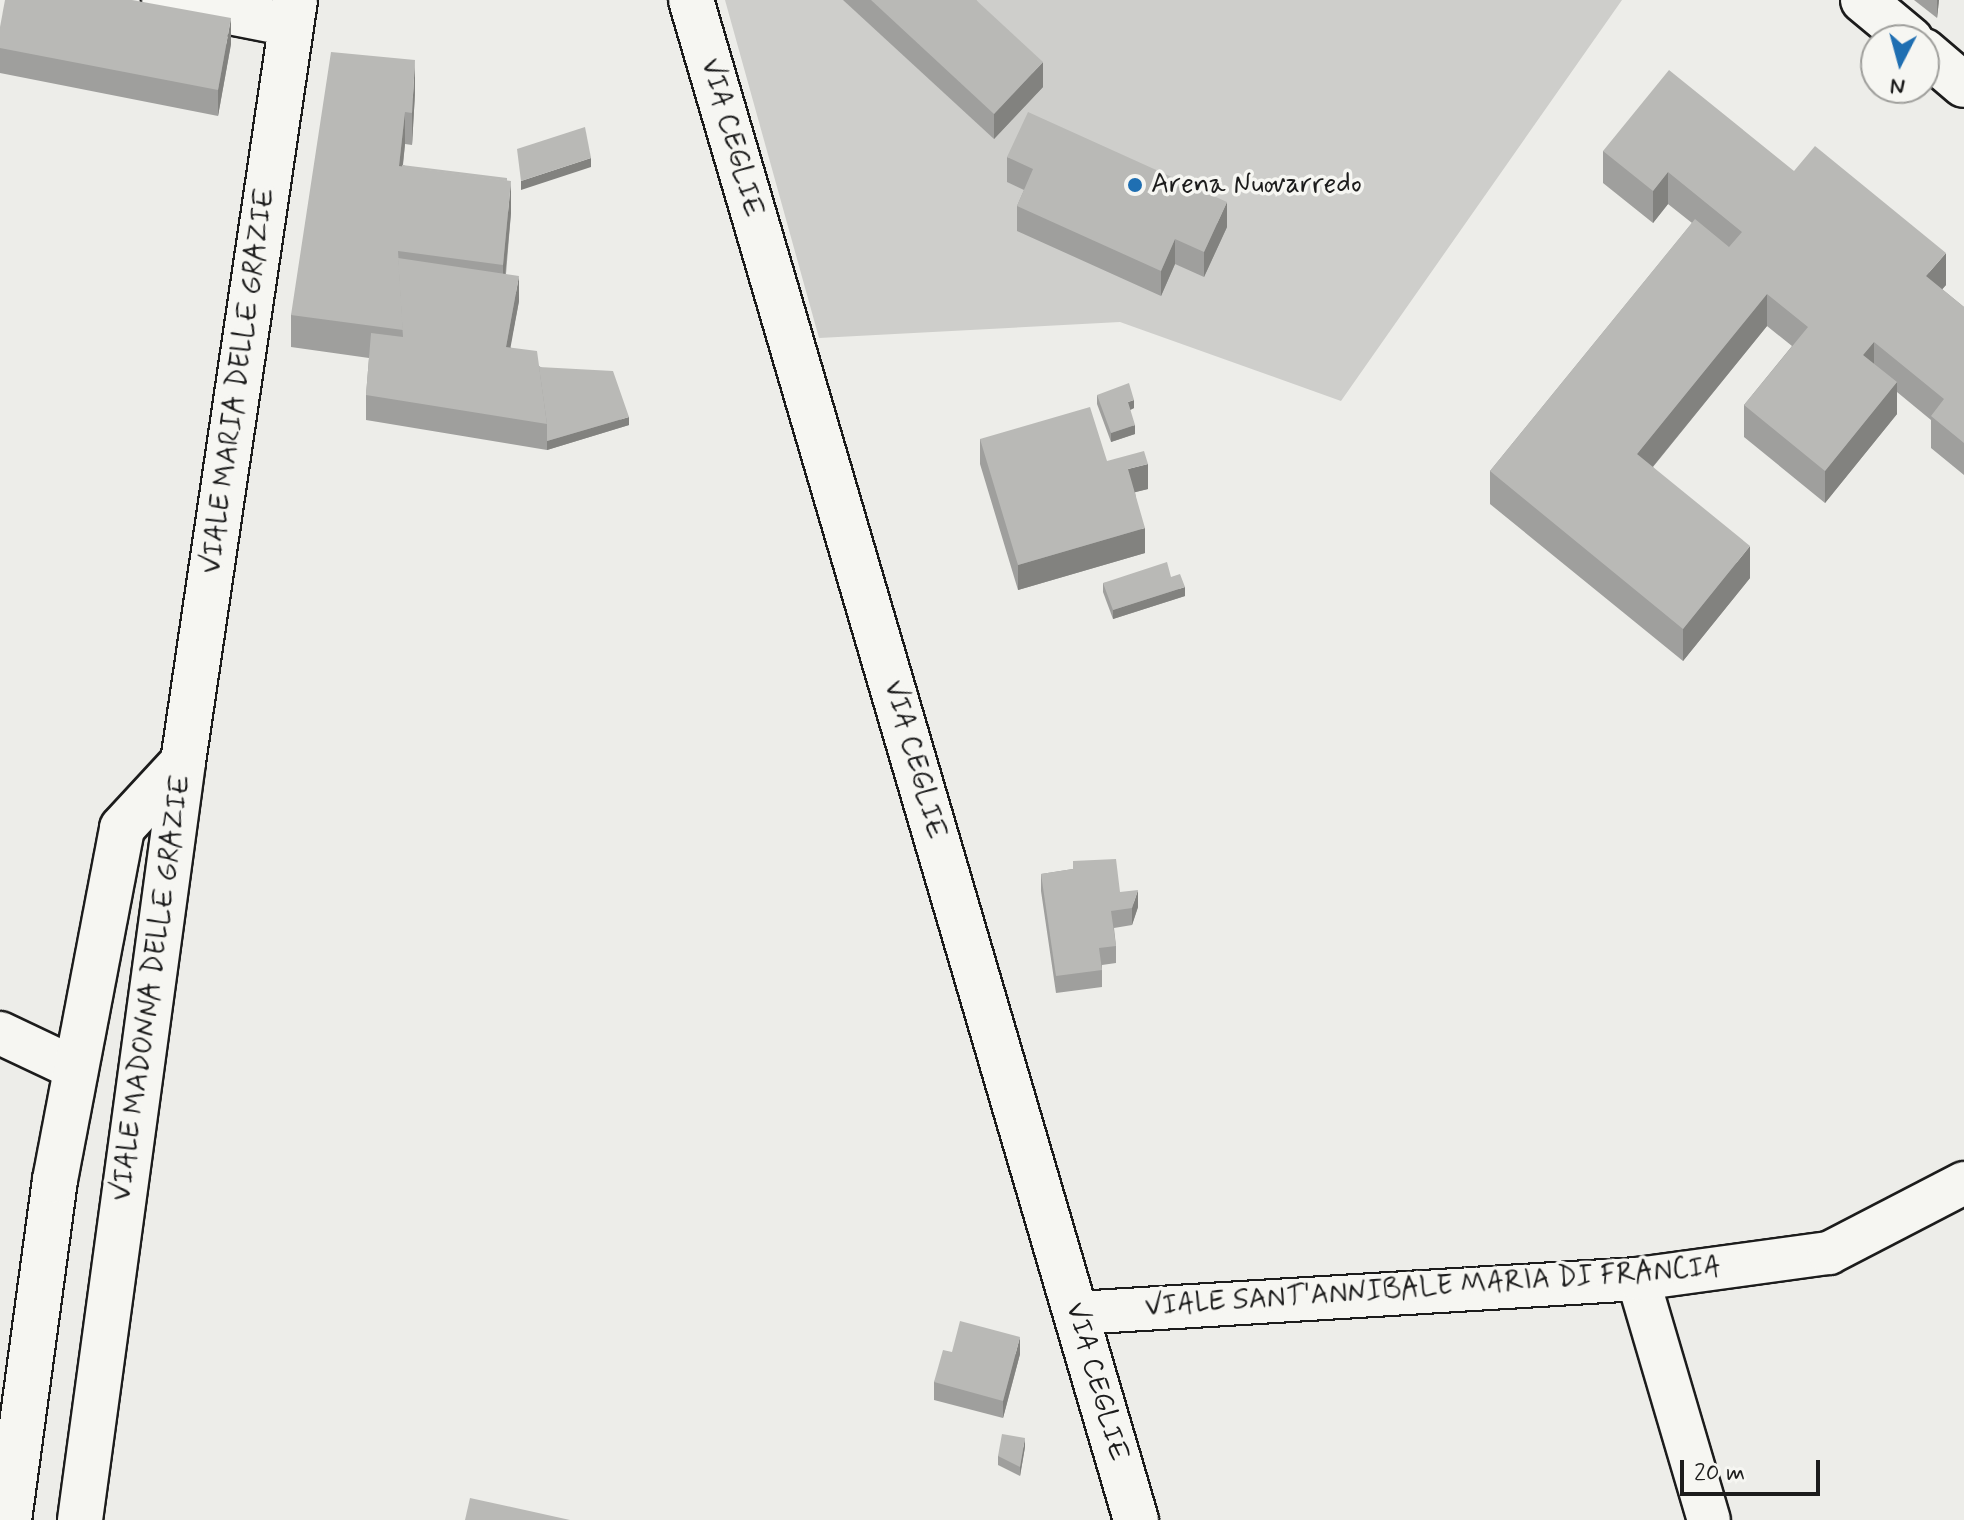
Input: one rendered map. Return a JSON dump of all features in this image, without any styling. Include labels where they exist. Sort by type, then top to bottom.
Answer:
[{"type":"street","points":[[163,0],[293,12]]},
{"type":"street","name":"VIA CEGLIE","points":[[691,0],[1136,1520]]},
{"type":"street","points":[[1863,0],[1892,24]]},
{"type":"street","name":"VIALE MARIA DELLE GRAZIE","points":[[183,762],[293,12]]},
{"type":"street","points":[[1940,65],[1964,85]]},
{"type":"street","name":"VIALE MADONNA DELLE GRAZIE","points":[[9,1520],[76,1069],[122,828],[183,762]]},
{"type":"street","name":"VIALE MADONNA DELLE GRAZIE","points":[[80,1520],[183,762]]},
{"type":"street","points":[[0,1033],[76,1069]]},
{"type":"street","name":"VIALE SANT'ANNIBALE MARIA DI FRANCIA","points":[[1077,1313],[1638,1279],[1829,1253],[1964,1183]]},
{"type":"street","points":[[1638,1279],[1709,1520]]},
{"type":"shaded area","name":"Arena Nuovarredo","points":[[725,0],[1622,0],[1341,401],[1120,322],[819,338]]},
{"type":"building","points":[[5,0],[132,0],[231,18],[218,90],[0,48]]},
{"type":"building","points":[[871,0],[976,0],[1043,62],[994,114]]},
{"type":"building","points":[[331,52],[415,60],[412,113],[405,112],[399,166],[511,181],[503,265],[398,251],[403,330],[291,315]]},
{"type":"building","points":[[1669,70],[1794,171],[1815,146],[1946,253],[1926,276],[1964,307],[1964,443],[1931,416],[1944,399],[1874,342],[1863,355],[1897,382],[1825,471],[1744,405],[1808,327],[1767,294],[1637,454],[1750,546],[1683,629],[1490,471],[1695,219],[1729,247],[1742,232],[1668,172],[1653,191],[1603,151]]},
{"type":"building","points":[[1028,112],[1227,202],[1204,252],[1175,239],[1161,271],[1017,206],[1033,169],[1007,157]]},
{"type":"building","points":[[585,127],[591,158],[521,181],[517,149]]},
{"type":"building","points":[[402,167],[507,178],[507,181]]},
{"type":"building","points":[[398,258],[519,276],[506,347],[537,351],[547,424],[366,395],[371,333],[403,337]]},
{"type":"building","points":[[539,367],[613,371],[629,417],[547,441]]},
{"type":"building","points":[[1129,383],[1134,400],[1128,402],[1135,425],[1111,433],[1097,395]]},
{"type":"building","points":[[1090,407],[1107,461],[1144,451],[1148,464],[1128,469],[1145,528],[1018,565],[980,439]]},
{"type":"building","points":[[1167,562],[1171,577],[1180,574],[1185,587],[1113,610],[1103,583]]},
{"type":"building","points":[[1116,859],[1120,892],[1138,890],[1132,908],[1111,911],[1116,946],[1099,948],[1102,970],[1056,976],[1041,874],[1073,869],[1073,861]]},
{"type":"building","points":[[960,1321],[1020,1337],[1003,1401],[934,1382],[943,1350],[952,1352]]},
{"type":"building","points":[[1002,1434],[1025,1438],[1020,1467],[998,1456]]},
{"type":"building","points":[[470,1498],[570,1520],[465,1520]]},
{"type":"place","name":"Arena Nuovarredo","points":[[1135,185]]}]
